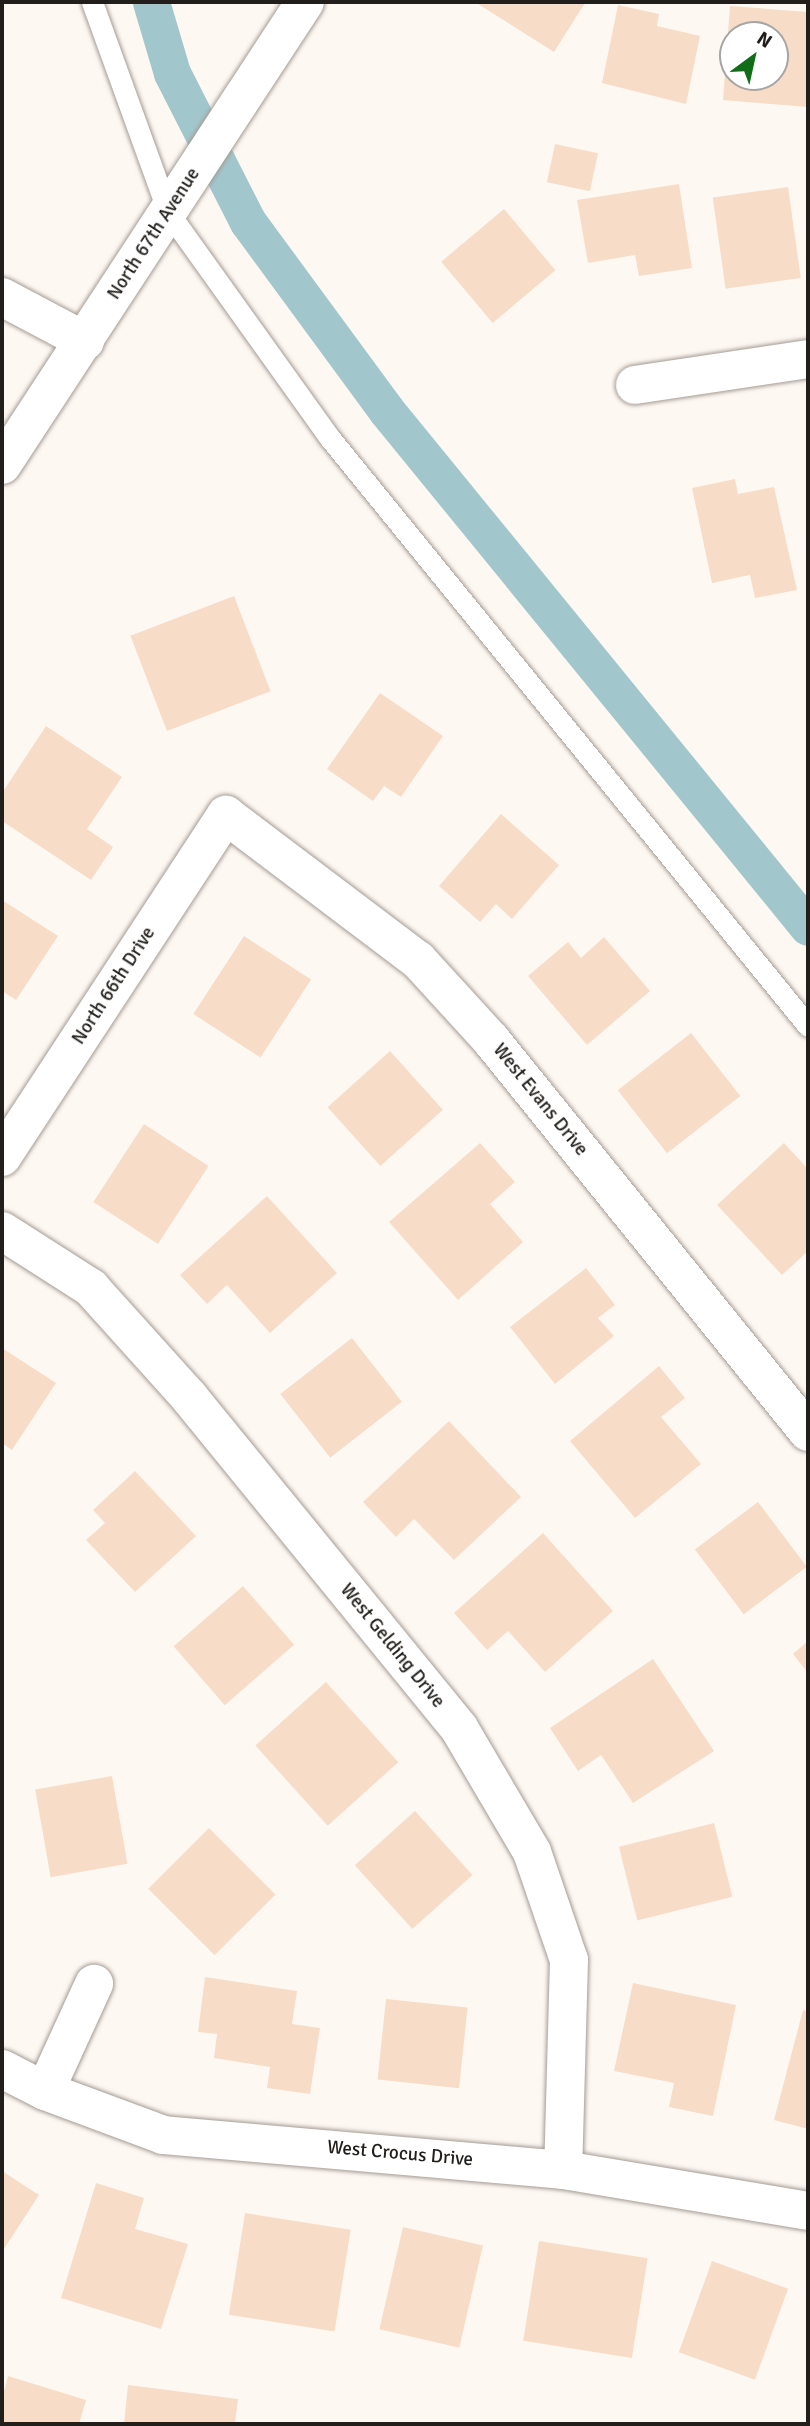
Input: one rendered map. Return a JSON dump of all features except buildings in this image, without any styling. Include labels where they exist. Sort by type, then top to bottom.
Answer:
[{"type":"street","name":"North 67th Avenue","points":[[2,465],[305,2]]},
{"type":"street","points":[[2,297],[85,341]]},
{"type":"street","points":[[635,385],[808,359]]},
{"type":"street","name":"North 66th Drive","points":[[2,1157],[226,815]]},
{"type":"street","name":"West Evans Drive","points":[[226,815],[418,960],[491,1040],[808,1432]]},
{"type":"street","name":"West Gelding Drive","points":[[2,1231],[90,1288],[189,1397],[459,1728],[532,1852],[569,1961],[563,2170]]},
{"type":"street","points":[[45,2091],[94,1984]]},
{"type":"street","name":"West Crocus Drive","points":[[2,2068],[45,2091],[163,2135],[563,2170],[808,2211]]},
{"type":"lane","points":[[92,2],[168,212],[329,437],[808,1026]]},
{"type":"waterway","points":[[151,2],[172,73],[248,222],[386,410],[808,927]]}]
